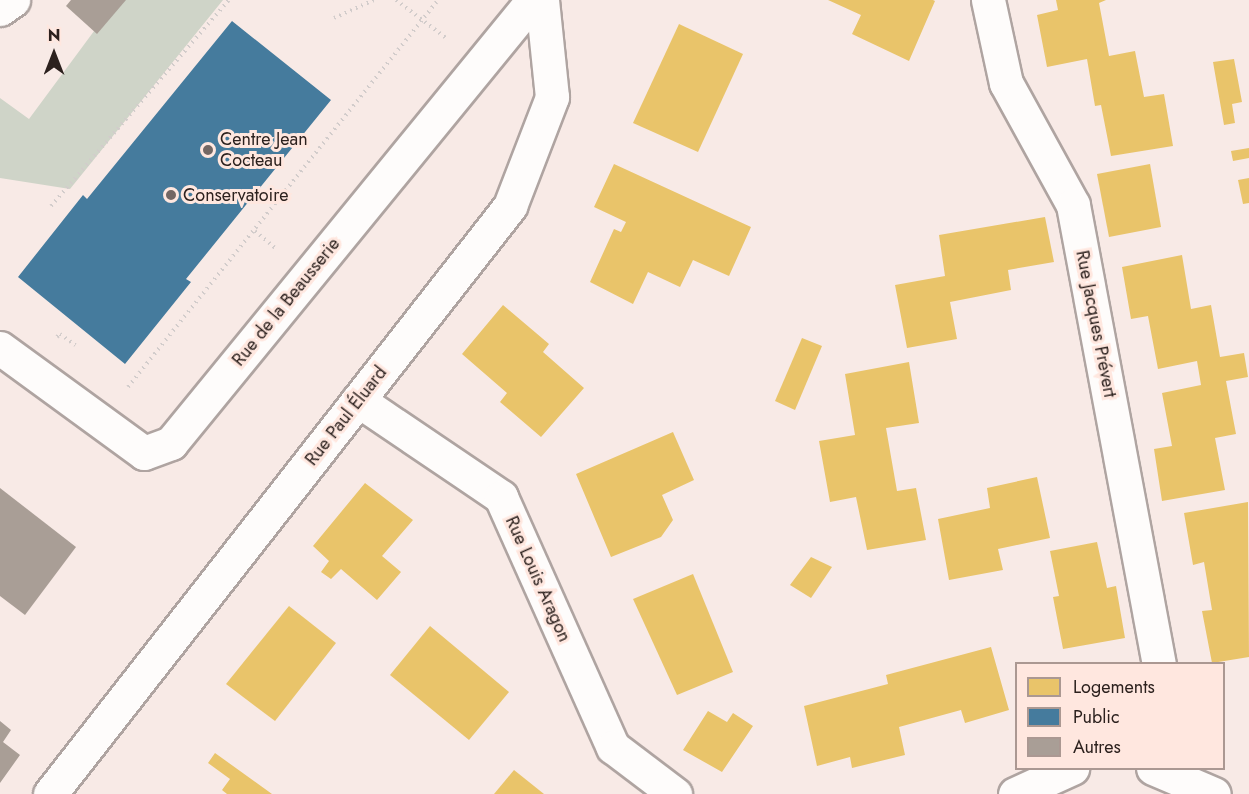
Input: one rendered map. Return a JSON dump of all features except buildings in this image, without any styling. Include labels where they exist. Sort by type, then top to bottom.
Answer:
[{"type":"street","points":[[0,9],[13,0]]},
{"type":"street","name":"Rue de la Beausserie","points":[[0,348],[144,453],[171,443],[533,0]]},
{"type":"street","name":"Rue Paul Éluard","points":[[50,794],[510,206],[552,97],[542,0]]},
{"type":"street","name":"Rue Jacques Prévert","points":[[988,0],[1006,83],[1073,205],[1160,662]]},
{"type":"street","name":"Rue Louis Aragon","points":[[358,400],[501,498],[614,747],[675,794]]},
{"type":"street","points":[[1015,794],[1068,770]]},
{"type":"street","points":[[1159,770],[1214,794]]},
{"type":"path","points":[[51,206],[229,0]]},
{"type":"path","points":[[334,18],[374,0]]},
{"type":"path","points":[[396,0],[480,64]]},
{"type":"path","points":[[120,381],[129,388],[438,0]]},
{"type":"path","points":[[30,370],[60,334],[77,347]]},
{"type":"shaded area","points":[[117,0],[223,0],[70,189],[0,178],[0,98],[29,119]]},
{"type":"place","name":"Centre Jean Cocteau","points":[[208,150]]},
{"type":"place","name":"Conservatoire","points":[[171,195]]}]
